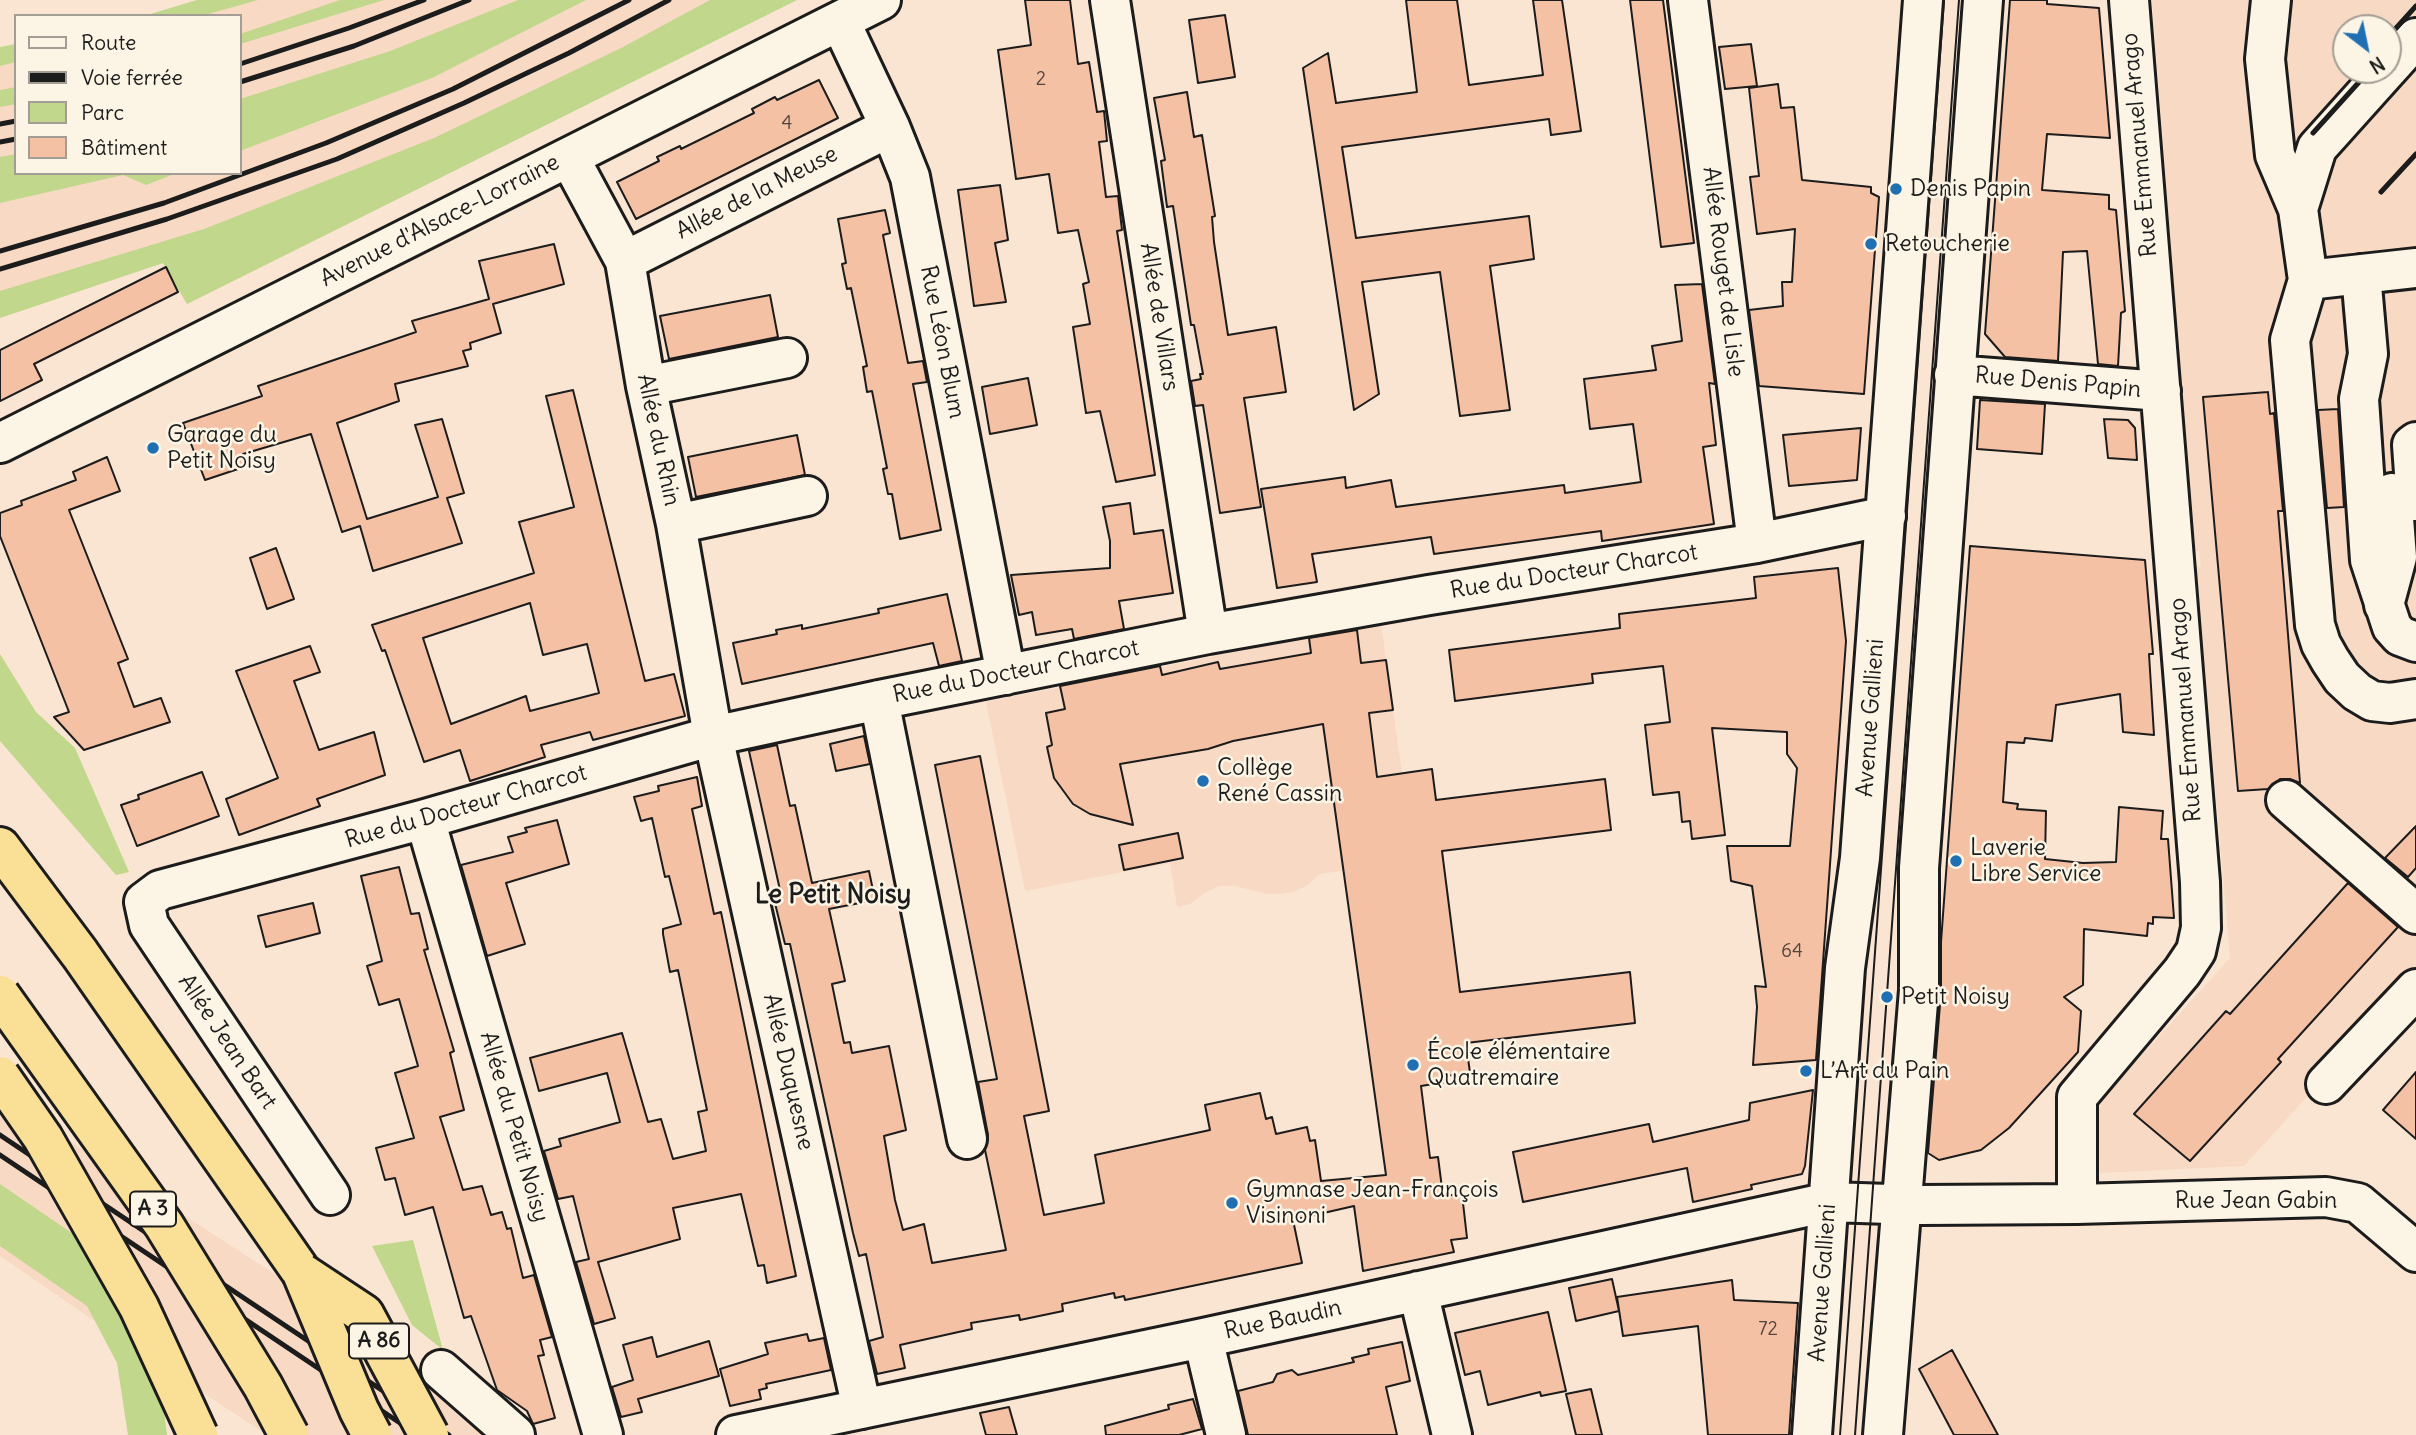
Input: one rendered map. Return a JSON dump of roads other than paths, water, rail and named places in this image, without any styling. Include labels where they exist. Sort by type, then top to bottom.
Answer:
[{"type":"highway","points":[[0,847],[80,954],[302,1273],[372,1435]]},
{"type":"highway","name":"A 3","points":[[0,995],[164,1225],[263,1386],[289,1435]]},
{"type":"highway","points":[[0,1076],[43,1138],[139,1307],[198,1435]]},
{"type":"highway","name":"A 86","points":[[302,1273],[364,1314],[429,1435]]},
{"type":"street","name":"Avenue d'Alsace-Lorraine","points":[[0,443],[881,0]]},
{"type":"street","name":"Allée de Villars","points":[[1110,0],[1208,634]]},
{"type":"street","name":"Allée Rouget de Lisle","points":[[1688,0],[1757,543]]},
{"type":"street","name":"Avenue Gallieni","points":[[1812,1435],[1845,968],[1860,858],[1923,0]]},
{"type":"street","points":[[1883,1435],[1919,990],[1917,895],[1983,0]]},
{"type":"street","name":"Rue Emmanuel Arago","points":[[2077,1204],[2077,1097],[2182,972],[2196,951],[2201,928],[2200,881],[2129,0]]},
{"type":"street","points":[[2271,0],[2265,59],[2275,155],[2298,208],[2308,280],[2290,340],[2315,625],[2320,644],[2330,660],[2342,678],[2357,692],[2372,701],[2390,703],[2416,699]]},
{"type":"street","name":"Rue Léon Blum","points":[[840,21],[890,127],[910,177],[1006,676]]},
{"type":"street","points":[[2402,54],[2416,38]]},
{"type":"street","points":[[2298,208],[2317,148],[2375,84]]},
{"type":"street","name":"Allée de la Meuse","points":[[625,261],[890,127]]},
{"type":"street","name":"Allée du Rhin","points":[[569,157],[625,261],[646,386],[676,524],[713,736]]},
{"type":"street","points":[[2308,280],[2416,268]]},
{"type":"street","points":[[2361,274],[2368,354],[2384,394],[2397,557],[2384,605],[2392,627],[2400,636],[2416,642]]},
{"type":"street","points":[[646,386],[787,358]]},
{"type":"street","name":"Rue Denis Papin","points":[[1954,375],[2161,391]]},
{"type":"street","points":[[2416,442],[2412,445],[2416,501]]},
{"type":"street","points":[[676,524],[807,496]]},
{"type":"street","name":"Rue du Docteur Charcot","points":[[160,890],[425,819],[713,736],[879,700],[1208,634],[1757,543],[1886,516]]},
{"type":"street","points":[[879,700],[967,1139]]},
{"type":"street","name":"Allée Duquesne","points":[[713,736],[862,1409]]},
{"type":"street","points":[[2286,800],[2416,914]]},
{"type":"street","name":"Allée du Petit Noisy","points":[[425,819],[603,1435]]},
{"type":"street","name":"Allée Jean Bart","points":[[160,890],[144,902],[149,925],[330,1195]]},
{"type":"street","points":[[2326,1084],[2416,989]]},
{"type":"street","name":"Rue Jean Gabin","points":[[2077,1204],[2326,1196],[2358,1203],[2416,1252]]},
{"type":"street","name":"Rue Baudin","points":[[736,1435],[804,1428],[862,1409],[1829,1202],[1901,1204]]},
{"type":"street","points":[[1901,1204],[2077,1204]]},
{"type":"street","points":[[1418,1291],[1452,1435]]},
{"type":"street","points":[[1203,1338],[1226,1435]]},
{"type":"street","points":[[441,1370],[515,1435]]},
{"type":"tram line","points":[[1840,1435],[1944,0]]},
{"type":"tram line","points":[[1855,1435],[1959,0]]},
{"type":"railway","points":[[242,63],[424,0]]},
{"type":"railway","points":[[242,81],[354,46],[469,0]]},
{"type":"railway","points":[[242,174],[326,143],[453,89],[629,0]]},
{"type":"railway","points":[[0,269],[167,219],[337,159],[569,53],[669,0]]},
{"type":"railway","points":[[2402,22],[2416,6]]},
{"type":"railway","points":[[2313,133],[2357,84]]},
{"type":"railway","points":[[0,124],[14,121]]},
{"type":"railway","points":[[0,142],[14,139]]},
{"type":"railway","points":[[2381,192],[2416,154]]},
{"type":"railway","points":[[0,251],[164,203],[240,175]]},
{"type":"railway","points":[[0,1135],[449,1435]]},
{"type":"railway","points":[[0,1155],[418,1435]]},
{"type":"place","name":"Denis Papin","points":[[1896,189]]},
{"type":"place","name":"Retoucherie","points":[[1871,244]]},
{"type":"place","name":"Garage du Petit Noisy","points":[[153,448]]},
{"type":"place","name":"Collège René Cassin","points":[[1203,781]]},
{"type":"place","name":"Laverie Libre Service","points":[[1956,861]]},
{"type":"place","name":"Petit Noisy","points":[[1887,997]]},
{"type":"place","name":"École élémentaire Quatremaire","points":[[1413,1065]]},
{"type":"place","name":"L’Art du Pain","points":[[1806,1071]]},
{"type":"place","name":"Gymnase Jean-François Visinoni","points":[[1232,1203]]},
{"type":"district","name":"Le Petit Noisy","points":[[833,896]]}]
